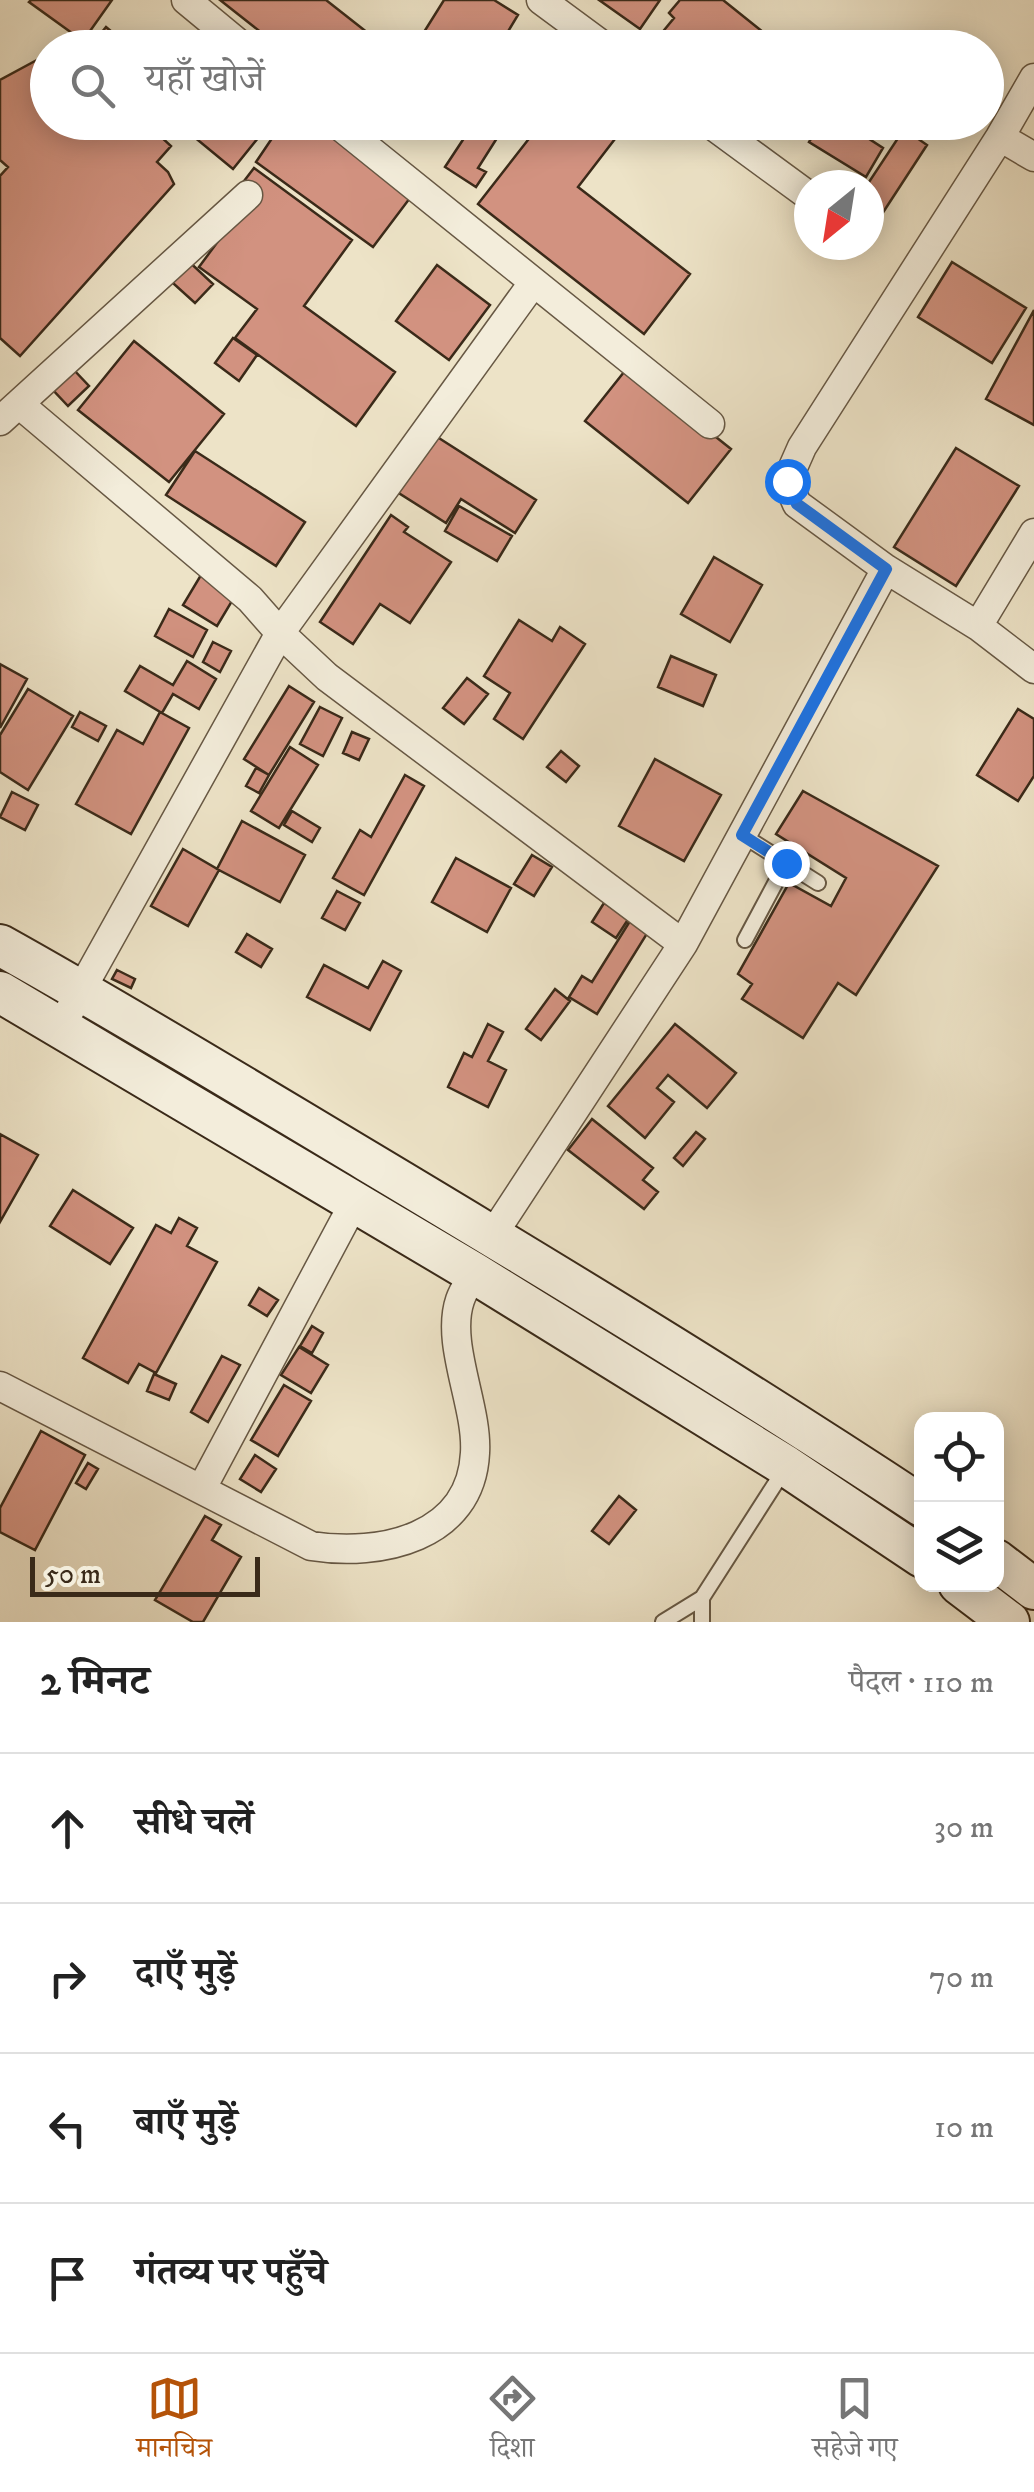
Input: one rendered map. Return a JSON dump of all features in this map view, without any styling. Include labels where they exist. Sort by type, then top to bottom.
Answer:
[{"type":"street","points":[[186,0],[222,30]]},
{"type":"street","points":[[541,0],[582,30]]},
{"type":"street","points":[[1004,129],[1034,78]]},
{"type":"street","points":[[1004,139],[1034,158]]},
{"type":"street","points":[[357,140],[710,424]]},
{"type":"street","points":[[733,140],[794,185]]},
{"type":"street","points":[[997,140],[802,447],[787,481],[797,504],[886,569],[978,626],[1034,669]]},
{"type":"street","points":[[248,195],[9,413],[250,599],[327,677],[683,944]]},
{"type":"street","points":[[61,1026],[280,633],[532,283]]},
{"type":"street","points":[[978,626],[1034,533]]},
{"type":"street","points":[[492,1236],[683,944],[886,569]]},
{"type":"street","points":[[0,945],[82,990],[492,1236],[797,1449],[914,1549]]},
{"type":"street","points":[[0,992],[474,1273],[797,1449],[914,1502]]},
{"type":"street","points":[[202,1488],[354,1203]]},
{"type":"street","points":[[0,1386],[311,1546],[342,1551],[416,1539],[441,1524],[473,1472],[476,1451],[456,1326],[460,1301],[474,1273]]},
{"type":"street","points":[[1004,1566],[1034,1589]]},
{"type":"street","points":[[969,1592],[1008,1622]]},
{"type":"lane","points":[[742,835],[818,882]]},
{"type":"lane","points":[[744,940],[786,863]]},
{"type":"lane","points":[[663,1622],[702,1598],[797,1449]]},
{"type":"lane","points":[[702,1598],[702,1622]]},
{"type":"building","points":[[112,0],[91,30],[68,30],[29,2]]},
{"type":"building","points":[[220,0],[326,0],[364,30],[258,30]]},
{"type":"building","points":[[444,0],[494,0],[518,15],[509,30],[425,30]]},
{"type":"building","points":[[599,0],[660,0],[640,29]]},
{"type":"building","points":[[680,0],[723,0],[760,30],[664,30],[674,18],[669,13]]},
{"type":"building","points":[[30,64],[30,140],[164,140],[171,146],[157,162],[174,184],[20,356],[0,338],[0,176],[8,167],[0,160],[0,80]]},
{"type":"building","points":[[198,140],[256,140],[233,169]]},
{"type":"building","points":[[271,140],[349,140],[413,194],[373,247],[256,162]]},
{"type":"building","points":[[463,140],[496,140],[478,168],[486,172],[476,187],[445,167]]},
{"type":"building","points":[[528,140],[614,140],[578,187],[690,274],[644,334],[478,204]]},
{"type":"building","points":[[810,140],[871,140],[883,148],[870,170],[855,170]]},
{"type":"building","points":[[897,140],[920,140],[927,145],[884,211],[884,170],[877,170]]},
{"type":"building","points":[[254,168],[352,240],[304,306],[395,372],[356,426],[235,338],[257,309],[199,267],[253,194],[241,185]]},
{"type":"building","points":[[183,256],[213,284],[195,303],[164,275]]},
{"type":"building","points":[[952,262],[1026,308],[992,363],[918,317]]},
{"type":"building","points":[[437,265],[490,305],[449,360],[396,321]]},
{"type":"building","points":[[1034,310],[1034,425],[986,399]]},
{"type":"building","points":[[233,338],[257,355],[239,381],[215,363]]},
{"type":"building","points":[[134,341],[224,414],[169,482],[78,410]]},
{"type":"building","points":[[628,367],[731,449],[688,503],[585,421]]},
{"type":"building","points":[[73,369],[89,386],[68,406],[52,389]]},
{"type":"building","points":[[431,433],[536,500],[515,533],[461,499],[446,523],[394,490]]},
{"type":"building","points":[[956,448],[1019,486],[956,586],[894,547]]},
{"type":"building","points":[[195,451],[305,522],[276,566],[166,495]]},
{"type":"building","points":[[459,506],[512,536],[497,561],[445,531]]},
{"type":"building","points":[[391,515],[408,527],[404,532],[451,562],[410,623],[380,604],[353,644],[320,622]]},
{"type":"building","points":[[714,557],[762,585],[730,642],[681,614]]},
{"type":"building","points":[[201,575],[235,596],[217,626],[183,605]]},
{"type":"building","points":[[169,609],[207,630],[193,657],[155,636]]},
{"type":"building","points":[[519,620],[552,641],[560,627],[585,644],[523,739],[494,719],[510,693],[484,676]]},
{"type":"building","points":[[213,642],[231,651],[220,672],[203,662]]},
{"type":"building","points":[[671,656],[716,675],[703,706],[658,687]]},
{"type":"building","points":[[187,661],[216,679],[199,709],[173,694],[162,713],[125,691],[140,666],[173,685]]},
{"type":"building","points":[[0,664],[27,679],[0,728]]},
{"type":"building","points":[[467,678],[488,694],[464,724],[443,708]]},
{"type":"building","points":[[289,686],[314,702],[269,775],[244,759]]},
{"type":"building","points":[[28,689],[73,716],[28,790],[0,772],[0,735]]},
{"type":"building","points":[[320,707],[342,718],[323,756],[300,744]]},
{"type":"building","points":[[1018,709],[1034,719],[1034,776],[1018,801],[977,775]]},
{"type":"building","points":[[80,712],[106,726],[98,741],[72,727]]},
{"type":"building","points":[[160,712],[189,728],[131,834],[76,804],[117,730],[143,744]]},
{"type":"building","points":[[352,732],[369,739],[359,760],[343,753]]},
{"type":"building","points":[[290,747],[318,765],[279,828],[251,811]]},
{"type":"building","points":[[561,751],[579,766],[566,782],[547,767]]},
{"type":"building","points":[[655,759],[721,795],[684,861],[619,826]]},
{"type":"building","points":[[256,768],[269,775],[259,793],[246,786]]},
{"type":"building","points":[[405,775],[424,786],[364,895],[333,878],[360,830],[371,837]]},
{"type":"building","points":[[803,791],[938,866],[856,995],[838,983],[803,1038],[742,999],[752,984],[738,974],[789,883],[831,906],[846,878],[776,834]]},
{"type":"building","points":[[12,792],[38,805],[25,830],[0,817]]},
{"type":"building","points":[[292,811],[320,828],[312,842],[284,825]]},
{"type":"building","points":[[242,821],[305,855],[280,902],[217,869]]},
{"type":"building","points":[[183,849],[219,870],[188,926],[151,906]]},
{"type":"building","points":[[532,855],[552,867],[534,896],[514,884]]},
{"type":"building","points":[[456,858],[511,888],[487,932],[432,902]]},
{"type":"building","points":[[337,891],[360,903],[345,930],[322,918]]},
{"type":"building","points":[[604,903],[629,918],[616,938],[592,922]]},
{"type":"building","points":[[630,921],[648,932],[597,1014],[569,997],[582,976],[592,982]]},
{"type":"building","points":[[247,934],[272,949],[261,967],[236,952]]},
{"type":"building","points":[[383,961],[401,971],[370,1030],[307,997],[324,965],[368,988]]},
{"type":"building","points":[[117,970],[135,979],[131,988],[112,979]]},
{"type":"building","points":[[555,989],[570,1001],[541,1040],[526,1029]]},
{"type":"building","points":[[488,1024],[503,1032],[488,1061],[506,1070],[488,1107],[448,1087],[464,1053],[472,1057]]},
{"type":"building","points":[[675,1024],[736,1073],[707,1108],[668,1075],[657,1088],[674,1102],[645,1138],[608,1106]]},
{"type":"building","points":[[592,1119],[653,1168],[643,1180],[658,1192],[644,1209],[568,1150]]},
{"type":"building","points":[[696,1132],[705,1139],[683,1166],[674,1158]]},
{"type":"building","points":[[0,1134],[38,1155],[0,1222]]},
{"type":"building","points":[[73,1190],[133,1228],[110,1264],[50,1226]]},
{"type":"building","points":[[179,1218],[197,1228],[187,1246],[217,1262],[156,1373],[139,1364],[128,1383],[83,1358],[156,1225],[171,1233]]},
{"type":"building","points":[[259,1288],[278,1300],[267,1316],[249,1305]]},
{"type":"building","points":[[312,1326],[323,1333],[312,1353],[300,1346]]},
{"type":"building","points":[[299,1347],[328,1365],[311,1393],[281,1375]]},
{"type":"building","points":[[222,1356],[240,1365],[208,1422],[191,1412]]},
{"type":"building","points":[[154,1374],[176,1384],[169,1400],[147,1391]]},
{"type":"building","points":[[284,1385],[311,1401],[278,1456],[251,1440]]},
{"type":"building","points":[[41,1431],[85,1455],[35,1550],[0,1532],[0,1508]]},
{"type":"building","points":[[255,1455],[276,1469],[261,1492],[240,1479]]},
{"type":"building","points":[[88,1463],[98,1469],[86,1489],[76,1483]]},
{"type":"building","points":[[619,1496],[636,1510],[609,1544],[592,1531]]},
{"type":"building","points":[[205,1516],[221,1525],[212,1540],[241,1557],[203,1622],[193,1622],[155,1600]]},
{"type":"route","points":[[786,863],[742,835],[886,569],[797,504],[787,481]]}]
